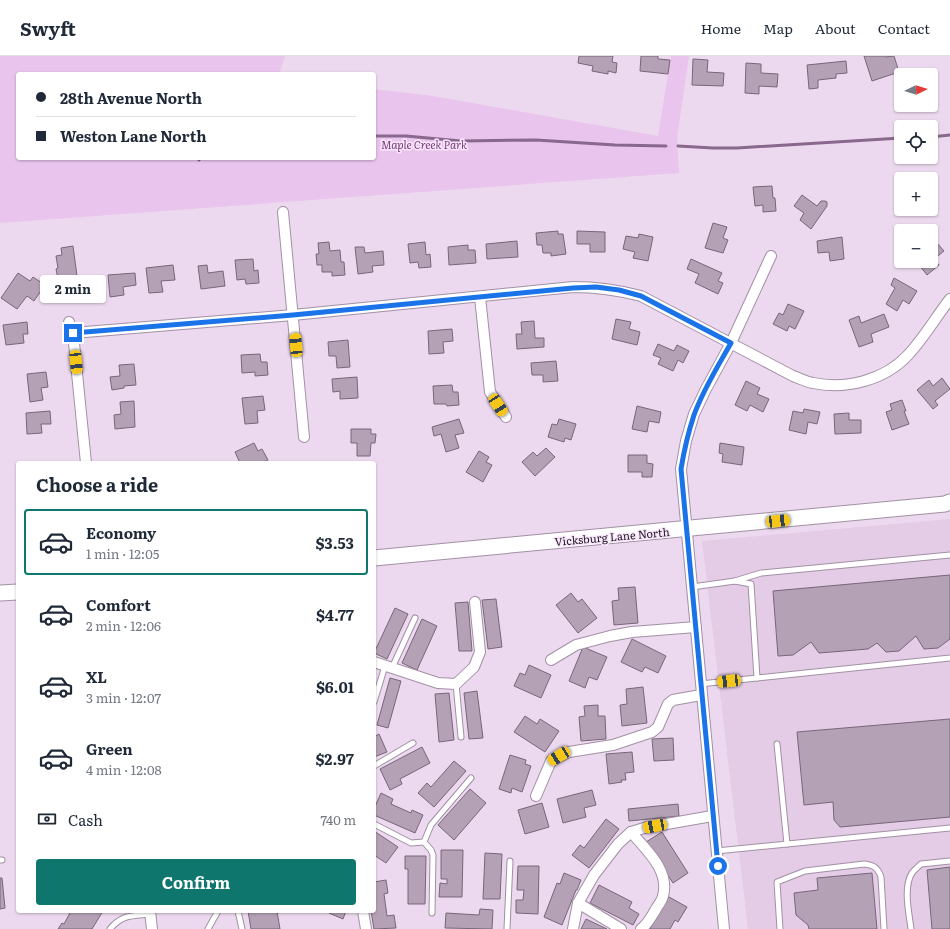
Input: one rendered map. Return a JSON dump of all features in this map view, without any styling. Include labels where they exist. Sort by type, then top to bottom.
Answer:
[{"type":"main road","name":"Vicksburg Lane North","points":[[376,558],[687,530],[948,504]]},
{"type":"main road","points":[[0,593],[16,592]]},
{"type":"street","points":[[283,212],[304,437]]},
{"type":"street","points":[[724,929],[712,816],[681,469],[686,441],[694,414],[706,388],[731,343],[771,256]]},
{"type":"street","points":[[73,333],[293,315],[596,287],[619,290],[641,296],[793,376],[812,383],[832,385],[853,384],[872,379],[891,369],[907,356],[950,299]]},
{"type":"street","points":[[480,297],[490,392],[506,417]]},
{"type":"street","points":[[69,322],[73,333],[86,461]]},
{"type":"street","points":[[376,663],[438,684],[456,684],[474,667],[480,652],[475,602]]},
{"type":"street","points":[[551,660],[576,645],[610,636],[632,632],[696,627]]},
{"type":"street","points":[[536,796],[551,761],[555,758],[568,752],[613,746],[652,732],[658,727],[668,704],[673,700],[701,695]]},
{"type":"street","points":[[573,929],[578,903],[594,875],[618,844],[631,832],[644,828],[712,816]]},
{"type":"street","points":[[631,832],[659,866],[663,876],[663,897],[648,922],[641,929]]},
{"type":"street","points":[[578,903],[621,929]]},
{"type":"street","points":[[151,913],[152,929]]},
{"type":"street","points":[[362,913],[366,929]]},
{"type":"lane","points":[[692,587],[735,581],[761,573],[950,555]]},
{"type":"lane","points":[[735,581],[751,584],[757,678]]},
{"type":"lane","points":[[376,697],[388,667],[415,618]]},
{"type":"lane","points":[[700,684],[950,658]]},
{"type":"lane","points":[[456,684],[461,737]]},
{"type":"lane","points":[[376,765],[413,743]]},
{"type":"lane","points":[[777,744],[787,844]]},
{"type":"lane","points":[[424,842],[431,825],[471,778]]},
{"type":"lane","points":[[376,825],[411,843],[424,842]]},
{"type":"lane","points":[[716,851],[950,828]]},
{"type":"lane","points":[[424,842],[431,850],[433,855],[432,913]]},
{"type":"lane","points":[[507,929],[510,861]]},
{"type":"lane","points":[[911,929],[907,902],[908,881],[912,873],[921,864],[950,861]]},
{"type":"lane","points":[[780,929],[777,882],[804,871],[864,864],[872,865],[878,869],[881,877],[884,929]]},
{"type":"lane","points":[[110,929],[116,922],[127,917],[146,913]]},
{"type":"lane","points":[[208,929],[217,913]]},
{"type":"lane","points":[[238,913],[242,929]]},
{"type":"shaded area","points":[[950,519],[950,929],[748,929],[702,541]]},
{"type":"green space","name":"Maple Creek Park","points":[[0,56],[285,56],[280,72],[16,72],[16,160],[376,160],[376,89],[433,96],[658,136],[671,56],[689,56],[677,138],[679,173],[0,223]]},
{"type":"building","points":[[579,56],[613,56],[612,62],[617,63],[616,73],[608,71],[608,74],[592,71],[593,66],[578,63]]},
{"type":"building","points":[[641,56],[658,56],[658,59],[670,60],[668,74],[640,71]]},
{"type":"building","points":[[864,56],[894,56],[898,68],[894,68],[894,74],[872,81]]},
{"type":"building","points":[[693,59],[708,60],[707,72],[724,73],[723,86],[692,85]]},
{"type":"building","points":[[846,61],[847,73],[836,74],[836,78],[818,80],[818,88],[809,89],[807,65]]},
{"type":"building","points":[[746,63],[761,64],[761,73],[778,74],[777,87],[759,86],[759,94],[745,93]]},
{"type":"building","points":[[772,186],[776,211],[763,212],[763,205],[755,206],[753,187]]},
{"type":"building","points":[[802,195],[817,206],[821,201],[827,202],[827,206],[811,229],[800,220],[804,213],[794,206]]},
{"type":"building","points":[[713,223],[727,227],[723,238],[728,240],[723,253],[705,248]]},
{"type":"building","points":[[558,231],[558,234],[563,234],[566,254],[551,256],[551,253],[543,253],[542,245],[537,245],[536,233]]},
{"type":"building","points":[[577,231],[605,232],[605,252],[590,252],[590,244],[577,244]]},
{"type":"building","points":[[639,234],[653,237],[648,261],[633,258],[635,252],[623,249],[626,236],[638,238]]},
{"type":"building","points":[[842,237],[844,259],[830,261],[829,252],[818,253],[817,241]]},
{"type":"building","points":[[517,241],[518,257],[487,259],[486,244]]},
{"type":"building","points":[[329,242],[330,251],[340,250],[341,262],[344,262],[345,275],[332,276],[332,272],[322,272],[322,265],[317,265],[316,254],[319,254],[318,243]]},
{"type":"building","points":[[425,242],[426,255],[430,254],[431,267],[419,268],[418,262],[410,263],[408,244]]},
{"type":"building","points":[[938,244],[944,251],[938,256]]},
{"type":"building","points":[[468,245],[468,250],[475,250],[476,263],[449,265],[448,247]]},
{"type":"building","points":[[73,246],[77,276],[58,279],[56,256],[62,255],[61,248]]},
{"type":"building","points":[[355,247],[364,247],[365,253],[383,251],[384,265],[372,266],[373,272],[358,274]]},
{"type":"building","points":[[253,259],[254,271],[258,270],[259,283],[246,284],[245,279],[237,280],[235,260]]},
{"type":"building","points":[[691,259],[722,273],[718,281],[723,283],[718,294],[695,283],[699,274],[687,269]]},
{"type":"building","points":[[173,265],[175,280],[161,281],[163,292],[149,293],[146,268]]},
{"type":"building","points":[[207,265],[208,273],[223,271],[225,286],[201,289],[198,266]]},
{"type":"building","points":[[922,268],[935,268],[927,275]]},
{"type":"building","points":[[18,273],[30,281],[33,277],[45,285],[34,301],[27,296],[17,309],[1,298]]},
{"type":"building","points":[[135,273],[136,285],[123,287],[124,295],[110,297],[108,275]]},
{"type":"building","points":[[894,278],[917,291],[909,304],[903,300],[897,311],[886,304],[895,288],[891,285]]},
{"type":"building","points":[[788,304],[804,311],[795,329],[789,326],[787,331],[773,324],[779,313],[783,315]]},
{"type":"building","points":[[884,314],[889,327],[871,334],[873,342],[859,347],[849,320],[859,316],[861,323]]},
{"type":"building","points":[[616,319],[631,322],[629,329],[640,332],[637,345],[612,339]]},
{"type":"building","points":[[534,321],[535,338],[544,338],[544,347],[517,349],[516,334],[522,334],[521,322]]},
{"type":"building","points":[[27,322],[28,334],[23,334],[24,343],[6,345],[3,325]]},
{"type":"building","points":[[452,329],[453,341],[443,342],[444,353],[429,354],[428,331]]},
{"type":"building","points":[[348,340],[350,367],[337,368],[336,356],[329,356],[328,342]]},
{"type":"building","points":[[658,344],[674,351],[677,345],[689,351],[683,363],[678,360],[673,371],[658,364],[661,358],[653,355]]},
{"type":"building","points":[[260,354],[261,362],[267,362],[268,375],[255,376],[255,372],[242,373],[241,355]]},
{"type":"building","points":[[556,361],[558,381],[543,382],[543,375],[532,375],[531,363]]},
{"type":"building","points":[[134,364],[136,385],[124,386],[124,388],[112,390],[110,377],[120,376],[119,365]]},
{"type":"building","points":[[46,372],[48,387],[41,388],[43,400],[30,402],[27,374]]},
{"type":"building","points":[[357,377],[358,398],[340,399],[340,391],[333,392],[332,379]]},
{"type":"building","points":[[942,378],[950,389],[935,401],[938,405],[933,409],[917,390],[929,380],[933,386]]},
{"type":"building","points":[[746,381],[760,388],[757,394],[769,399],[763,412],[750,405],[747,411],[735,405]]},
{"type":"building","points":[[452,385],[453,392],[458,392],[459,405],[447,406],[446,404],[434,404],[433,386]]},
{"type":"building","points":[[263,396],[265,410],[257,411],[258,423],[245,424],[242,398]]},
{"type":"building","points":[[902,400],[909,424],[892,430],[886,412],[892,410],[890,404]]},
{"type":"building","points":[[134,401],[135,427],[115,429],[114,415],[121,414],[120,402]]},
{"type":"building","points":[[637,406],[661,412],[659,423],[649,421],[647,432],[632,429]]},
{"type":"building","points":[[804,409],[820,412],[817,424],[808,422],[806,434],[789,430],[793,411],[803,413]]},
{"type":"building","points":[[50,411],[51,424],[41,424],[42,433],[27,434],[26,413]]},
{"type":"building","points":[[849,413],[849,420],[861,420],[861,433],[835,434],[834,414]]},
{"type":"building","points":[[459,419],[464,433],[455,435],[459,448],[446,452],[441,434],[434,436],[432,427]]},
{"type":"building","points":[[559,419],[576,424],[571,440],[565,438],[564,442],[548,437],[552,424],[557,425]]},
{"type":"building","points":[[351,429],[371,429],[371,434],[376,434],[375,443],[371,443],[370,456],[357,456],[357,443],[351,443]]},
{"type":"building","points":[[254,443],[258,451],[262,449],[268,460],[239,461],[235,452]]},
{"type":"building","points":[[720,443],[744,447],[742,465],[722,462],[723,454],[719,453]]},
{"type":"building","points":[[546,448],[555,457],[535,476],[522,462],[533,452],[537,456]]},
{"type":"building","points":[[479,451],[489,457],[486,462],[492,465],[483,482],[466,472]]},
{"type":"building","points":[[628,455],[647,455],[647,463],[653,464],[652,477],[642,477],[642,472],[628,472]]},
{"type":"building","points":[[950,575],[950,639],[938,648],[924,649],[916,636],[899,651],[886,652],[877,643],[868,649],[819,653],[811,642],[793,655],[778,656],[773,591]]},
{"type":"building","points":[[635,587],[638,623],[614,625],[612,601],[619,600],[618,588]]},
{"type":"building","points":[[571,593],[578,602],[582,599],[597,618],[578,633],[556,605]]},
{"type":"building","points":[[496,599],[502,647],[488,649],[482,600]]},
{"type":"building","points":[[468,602],[472,651],[459,651],[455,603]]},
{"type":"building","points":[[395,608],[408,614],[387,659],[376,654],[376,649]]},
{"type":"building","points":[[422,619],[437,626],[417,670],[402,663]]},
{"type":"building","points":[[632,639],[666,656],[658,673],[645,667],[642,672],[621,662]]},
{"type":"building","points":[[583,647],[607,657],[597,680],[589,677],[585,688],[569,681]]},
{"type":"building","points":[[529,665],[551,675],[541,698],[514,686],[520,673],[525,675]]},
{"type":"building","points":[[390,678],[401,681],[388,728],[377,725]]},
{"type":"building","points":[[643,687],[647,723],[622,726],[620,705],[627,704],[626,689]]},
{"type":"building","points":[[477,691],[483,738],[469,739],[464,693]]},
{"type":"building","points":[[449,693],[454,740],[439,742],[435,694]]},
{"type":"building","points":[[598,705],[598,716],[605,716],[606,739],[581,741],[579,717],[585,716],[584,706]]},
{"type":"building","points":[[525,716],[537,724],[540,719],[559,731],[545,752],[514,732]]},
{"type":"building","points":[[950,719],[950,817],[840,827],[834,820],[833,802],[804,805],[797,732]]},
{"type":"building","points":[[379,734],[387,752],[376,756],[376,736]]},
{"type":"building","points":[[673,738],[674,760],[654,761],[652,739]]},
{"type":"building","points":[[422,747],[430,763],[400,779],[402,784],[390,790],[380,769]]},
{"type":"building","points":[[632,752],[634,772],[625,773],[626,780],[621,780],[622,782],[609,784],[606,754]]},
{"type":"building","points":[[510,755],[526,760],[525,764],[531,766],[522,792],[512,788],[511,793],[499,789]]},
{"type":"building","points":[[454,761],[466,771],[434,807],[418,793],[427,783],[431,787]]},
{"type":"building","points":[[470,789],[486,803],[454,840],[438,825]]},
{"type":"building","points":[[592,790],[596,805],[584,808],[586,817],[563,823],[557,799]]},
{"type":"building","points":[[381,793],[393,799],[391,804],[411,813],[412,810],[423,815],[415,833],[376,816],[376,804]]},
{"type":"building","points":[[542,803],[549,827],[525,834],[518,810]]},
{"type":"building","points":[[678,804],[679,816],[629,821],[628,809]]},
{"type":"building","points":[[606,819],[619,829],[589,868],[572,855],[580,845],[584,848]]},
{"type":"building","points":[[376,832],[398,847],[386,863],[376,856]]},
{"type":"building","points":[[662,832],[688,873],[673,883],[646,842]]},
{"type":"building","points":[[441,850],[463,850],[462,897],[439,897],[440,883],[447,884],[447,879],[441,879]]},
{"type":"building","points":[[485,853],[502,854],[500,899],[483,899]]},
{"type":"building","points":[[405,856],[426,856],[425,904],[408,904],[408,869],[405,869]]},
{"type":"building","points":[[518,866],[539,866],[538,914],[516,913],[516,900],[523,900],[524,890],[517,890]]},
{"type":"building","points":[[950,867],[950,929],[932,929],[927,870]]},
{"type":"building","points":[[564,873],[581,880],[562,925],[544,917],[557,883],[560,884]]},
{"type":"building","points":[[872,873],[877,929],[809,929],[808,925],[796,915],[794,893],[818,890],[817,878]]},
{"type":"building","points":[[0,878],[2,878],[5,908],[0,909]]},
{"type":"building","points":[[386,880],[388,893],[384,894],[387,916],[394,915],[396,928],[374,929],[371,913],[376,913],[376,882]]},
{"type":"building","points":[[599,885],[632,902],[629,908],[639,914],[633,925],[590,903]]},
{"type":"building","points":[[669,897],[687,907],[678,922],[675,920],[670,929],[650,929]]},
{"type":"building","points":[[480,909],[493,910],[492,929],[445,928],[446,913],[479,915]]},
{"type":"building","points":[[70,913],[102,913],[92,929],[58,929],[62,923],[64,924]]},
{"type":"building","points":[[248,913],[277,913],[280,929],[251,929]]},
{"type":"building","points":[[329,913],[345,913],[343,919]]},
{"type":"building","points":[[586,919],[607,929],[581,929]]},
{"type":"waterway","points":[[938,136],[950,135]]},
{"type":"waterway","points":[[376,136],[406,136],[461,141],[536,140],[615,145],[666,146]]},
{"type":"waterway","points":[[678,146],[737,148],[894,138]]},
{"type":"route","points":[[73,333],[293,315],[596,287],[619,290],[641,296],[731,343],[706,388],[694,414],[686,441],[681,469],[718,866]]}]
